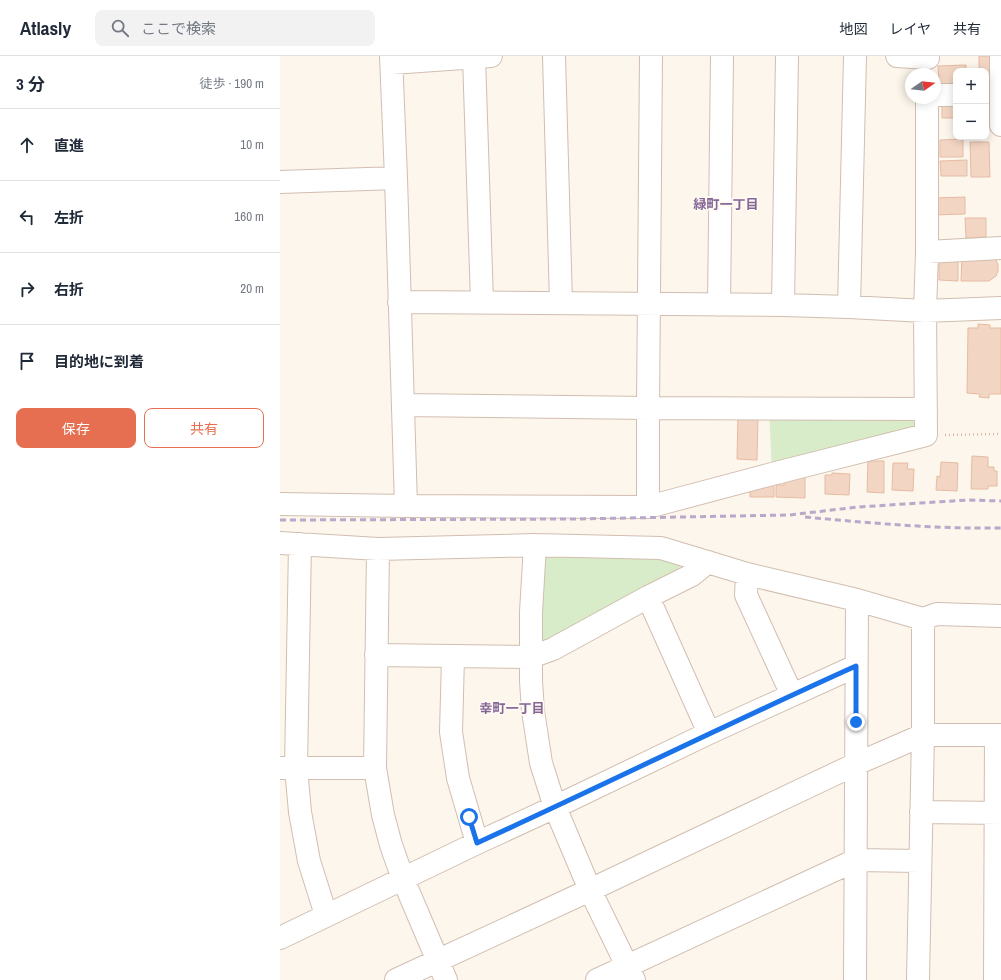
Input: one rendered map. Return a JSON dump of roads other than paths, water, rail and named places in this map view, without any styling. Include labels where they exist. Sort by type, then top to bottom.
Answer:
[{"type":"street","points":[[554,56],[561,303]]},
{"type":"street","points":[[648,507],[651,56]]},
{"type":"street","points":[[719,305],[722,56]]},
{"type":"street","points":[[783,306],[787,56]]},
{"type":"street","points":[[849,307],[854,56]]},
{"type":"street","points":[[897,56],[928,63]]},
{"type":"street","points":[[1001,56],[1001,125]]},
{"type":"street","points":[[406,506],[392,60],[482,57],[482,302]]},
{"type":"street","points":[[941,95],[953,95]]},
{"type":"street","points":[[989,96],[1001,96]]},
{"type":"street","points":[[280,504],[648,507],[926,435],[925,311],[927,252],[927,104]]},
{"type":"street","points":[[280,182],[396,178]]},
{"type":"street","points":[[927,252],[1001,248]]},
{"type":"street","points":[[399,302],[849,307],[925,311],[1001,308]]},
{"type":"street","points":[[403,405],[926,409]]},
{"type":"street","points":[[326,916],[309,861],[300,812],[288,768],[290,544],[378,549],[535,545],[661,548],[747,574],[857,600],[923,619],[936,614],[1001,616]]},
{"type":"street","points":[[535,545],[531,612],[531,681],[533,711],[541,763],[555,807],[590,890],[631,973]]},
{"type":"street","points":[[378,549],[375,768],[383,815],[389,838],[403,879],[442,971]]},
{"type":"street","points":[[376,656],[531,657],[553,649],[648,597],[692,575],[708,562]]},
{"type":"street","points":[[747,574],[746,595],[792,695]]},
{"type":"street","points":[[648,597],[709,733]]},
{"type":"street","points":[[855,980],[857,600]]},
{"type":"street","points":[[918,980],[923,735],[923,619]]},
{"type":"street","points":[[453,657],[452,732],[458,778],[477,843]]},
{"type":"street","points":[[280,938],[709,733],[856,666]]},
{"type":"street","points":[[396,980],[442,971],[590,890],[856,764],[923,735],[998,735],[995,980]]},
{"type":"street","points":[[288,768],[375,768]]},
{"type":"street","points":[[921,812],[998,813]]},
{"type":"street","points":[[597,980],[631,973],[856,860],[920,861]]},
{"type":"railway","points":[[280,520],[576,519],[789,515],[858,507],[968,500],[1001,501]]},
{"type":"railway","points":[[805,517],[927,527],[1001,528]]},
{"type":"district","name":"緑町一丁目","points":[[726,204]]},
{"type":"district","name":"幸町一丁目","points":[[512,708]]}]
